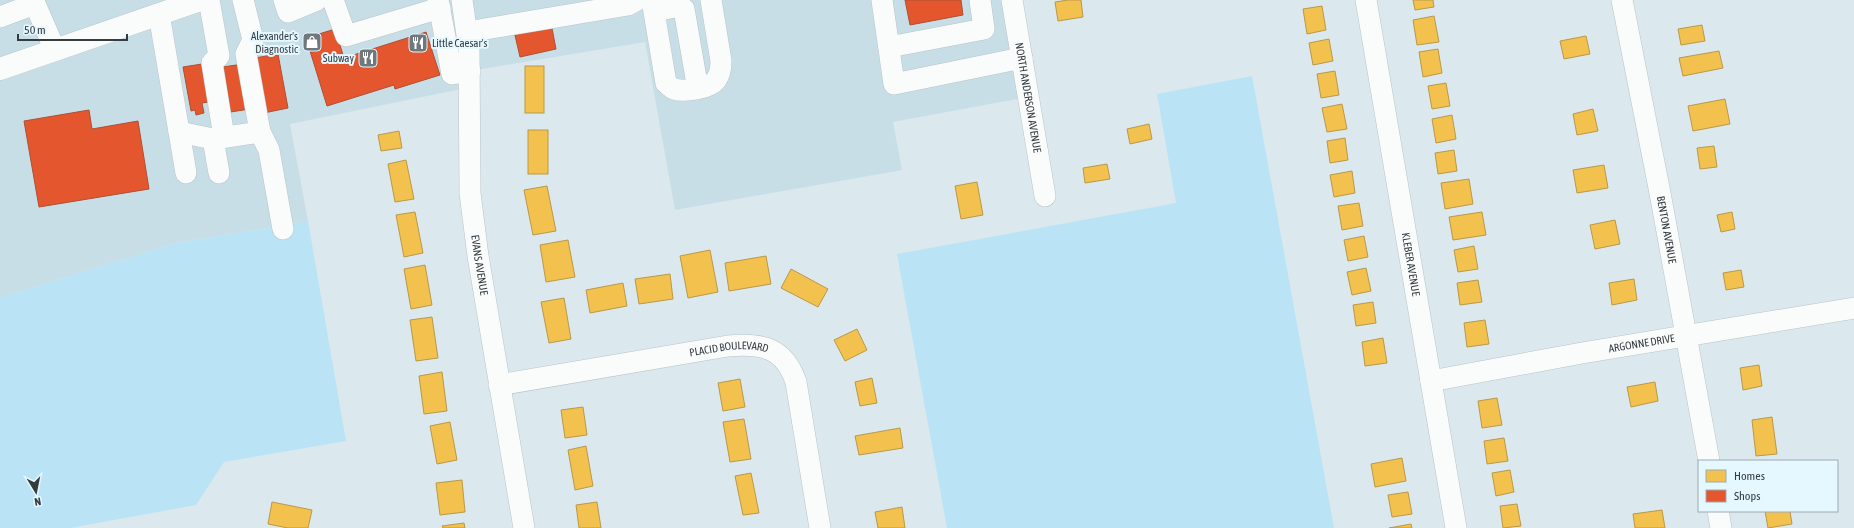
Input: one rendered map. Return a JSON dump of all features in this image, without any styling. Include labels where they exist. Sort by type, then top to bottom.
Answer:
[{"type":"main road","points":[[0,69],[200,0]]},
{"type":"street","points":[[200,0],[219,56],[212,63],[218,138],[219,173]]},
{"type":"street","points":[[243,0],[253,40],[246,54],[260,132],[269,150],[282,229]]},
{"type":"street","points":[[284,0],[288,12],[317,0]]},
{"type":"street","points":[[333,0],[346,36],[439,4],[452,74],[470,71]]},
{"type":"street","points":[[467,32],[628,5],[637,0]]},
{"type":"street","points":[[703,0],[713,60],[712,71],[708,76],[696,78],[684,9],[679,6],[657,3],[666,83],[672,88],[681,90],[708,86],[716,80],[720,71],[721,61],[711,0]]},
{"type":"street","points":[[882,0],[894,84],[1022,58]]},
{"type":"street","points":[[889,47],[984,30],[980,0]]},
{"type":"street","name":"NORTH ANDERSON AVENUE","points":[[1012,0],[1045,196]]},
{"type":"street","name":"KLEBER AVENUE","points":[[1366,0],[1456,528]]},
{"type":"street","name":"BENTON AVENUE","points":[[1622,0],[1709,460]]},
{"type":"street","name":"EVANS AVENUE","points":[[466,1],[470,71],[470,193],[499,385],[524,528]]},
{"type":"street","points":[[0,17],[36,4],[54,50]]},
{"type":"street","points":[[159,14],[186,173]]},
{"type":"street","points":[[179,132],[218,138],[260,132]]},
{"type":"street","name":"ARGONNE DRIVE","points":[[1431,381],[1854,308]]},
{"type":"street","name":"PLACID BOULEVARD","points":[[499,385],[728,346],[750,344],[764,347],[774,352],[786,362],[796,382],[820,528]]},
{"type":"street","points":[[1718,512],[1721,528]]},
{"type":"shaded area","points":[[0,0],[1012,0],[1028,97],[893,122],[902,170],[675,210],[645,42],[470,71],[471,87],[290,124],[308,221],[176,243],[0,298]]},
{"type":"shaded area","points":[[1252,76],[1334,528],[947,528],[897,254],[1176,203],[1157,94]]},
{"type":"shaded area","points":[[308,221],[346,441],[224,462],[196,505],[70,528],[0,528],[0,298],[176,243]]},
{"type":"building: Homes","points":[[1081,0],[1083,17],[1058,21],[1055,2]]},
{"type":"building: Homes","points":[[1413,0],[1433,0],[1434,7],[1415,10]]},
{"type":"building: Homes","points":[[1322,6],[1326,30],[1307,34],[1303,9]]},
{"type":"building: Homes","points":[[1434,16],[1439,42],[1417,45],[1413,20]]},
{"type":"building: Homes","points":[[1702,25],[1705,41],[1681,45],[1678,29]]},
{"type":"building: Homes","points":[[1586,36],[1590,54],[1564,59],[1560,41]]},
{"type":"building: Homes","points":[[1329,39],[1333,61],[1313,65],[1309,43]]},
{"type":"building: Homes","points":[[1438,49],[1442,73],[1423,77],[1419,52]]},
{"type":"building: Homes","points":[[1719,51],[1723,68],[1683,76],[1679,58]]},
{"type":"building: Homes","points":[[525,66],[544,66],[544,113],[525,113]]},
{"type":"building: Homes","points":[[1335,71],[1339,95],[1321,98],[1317,74]]},
{"type":"building: Homes","points":[[1446,83],[1450,106],[1432,109],[1428,86]]},
{"type":"building: Homes","points":[[1725,99],[1730,124],[1693,131],[1688,106]]},
{"type":"building: Homes","points":[[1342,104],[1347,129],[1327,132],[1322,108]]},
{"type":"building: Homes","points":[[1593,109],[1598,131],[1577,135],[1573,114]]},
{"type":"building: Homes","points":[[1452,115],[1456,139],[1436,143],[1432,119]]},
{"type":"building: Homes","points":[[1149,124],[1152,139],[1130,144],[1127,129]]},
{"type":"building: Homes","points":[[528,130],[548,130],[548,174],[528,174]]},
{"type":"building: Homes","points":[[399,131],[402,148],[381,151],[378,135]]},
{"type":"building: Homes","points":[[1345,138],[1348,160],[1330,163],[1327,141]]},
{"type":"building: Homes","points":[[1714,146],[1717,167],[1700,169],[1697,148]]},
{"type":"building: Homes","points":[[1454,150],[1457,171],[1438,174],[1435,153]]},
{"type":"building: Homes","points":[[406,160],[414,199],[395,202],[388,164]]},
{"type":"building: Homes","points":[[1107,164],[1110,179],[1085,183],[1083,168]]},
{"type":"building: Homes","points":[[1604,165],[1608,188],[1577,193],[1573,170]]},
{"type":"building: Homes","points":[[1352,171],[1355,193],[1334,197],[1330,175]]},
{"type":"building: Homes","points":[[1469,179],[1473,204],[1445,209],[1441,183]]},
{"type":"building: Homes","points":[[977,182],[983,215],[961,219],[955,186]]},
{"type":"building: Homes","points":[[547,186],[556,231],[533,235],[524,190]]},
{"type":"building: Homes","points":[[1359,203],[1363,226],[1342,230],[1338,206]]},
{"type":"building: Homes","points":[[415,212],[423,253],[404,257],[396,215]]},
{"type":"building: Homes","points":[[1482,212],[1486,235],[1453,240],[1449,217]]},
{"type":"building: Homes","points":[[1732,212],[1735,229],[1721,232],[1717,215]]},
{"type":"building: Homes","points":[[1615,220],[1620,244],[1595,249],[1590,225]]},
{"type":"building: Homes","points":[[1364,236],[1368,257],[1348,261],[1344,240]]},
{"type":"building: Homes","points":[[568,240],[575,277],[546,282],[540,245]]},
{"type":"building: Homes","points":[[1474,246],[1478,269],[1458,272],[1454,250]]},
{"type":"building: Homes","points":[[710,250],[718,292],[688,298],[680,256]]},
{"type":"building: Homes","points":[[766,256],[771,284],[729,291],[725,263]]},
{"type":"building: Homes","points":[[425,265],[432,305],[411,309],[404,269]]},
{"type":"building: Homes","points":[[1366,268],[1371,291],[1352,295],[1347,272]]},
{"type":"building: Homes","points":[[791,269],[828,289],[818,307],[781,288]]},
{"type":"building: Homes","points":[[1741,270],[1744,287],[1726,290],[1723,273]]},
{"type":"building: Homes","points":[[670,274],[673,299],[639,304],[635,279]]},
{"type":"building: Homes","points":[[1634,279],[1637,300],[1612,305],[1609,283]]},
{"type":"building: Homes","points":[[1478,280],[1482,302],[1460,305],[1457,283]]},
{"type":"building: Homes","points":[[623,283],[627,306],[590,313],[586,290]]},
{"type":"building: Homes","points":[[564,298],[571,339],[549,343],[541,302]]},
{"type":"building: Homes","points":[[1373,302],[1376,323],[1356,326],[1353,305]]},
{"type":"building: Homes","points":[[432,317],[438,358],[416,361],[410,320]]},
{"type":"building: Homes","points":[[1485,320],[1489,344],[1467,347],[1464,323]]},
{"type":"building: Homes","points":[[857,329],[867,350],[845,361],[834,340]]},
{"type":"building: Homes","points":[[1383,338],[1387,363],[1365,366],[1362,342]]},
{"type":"building: Homes","points":[[1759,365],[1762,386],[1743,390],[1740,368]]},
{"type":"building: Homes","points":[[442,372],[447,411],[424,414],[419,376]]},
{"type":"building: Homes","points":[[872,378],[877,403],[860,406],[855,382]]},
{"type":"building: Homes","points":[[740,379],[745,407],[723,411],[718,383]]},
{"type":"building: Homes","points":[[1655,382],[1658,401],[1631,407],[1627,387]]},
{"type":"building: Homes","points":[[1497,398],[1502,425],[1482,428],[1478,401]]},
{"type":"building: Homes","points":[[583,407],[587,435],[565,438],[561,410]]},
{"type":"building: Homes","points":[[1772,417],[1777,454],[1756,456],[1752,420]]},
{"type":"building: Homes","points":[[744,419],[751,459],[730,462],[723,422]]},
{"type":"building: Homes","points":[[450,422],[457,460],[437,464],[430,426]]},
{"type":"building: Homes","points":[[900,428],[903,448],[859,455],[855,436]]},
{"type":"building: Homes","points":[[1504,438],[1508,461],[1487,464],[1484,441]]},
{"type":"building: Homes","points":[[586,446],[593,486],[575,490],[568,450]]},
{"type":"building: Homes","points":[[1402,458],[1406,481],[1375,487],[1371,464]]},
{"type":"building: Homes","points":[[1510,470],[1514,492],[1496,496],[1492,473]]},
{"type":"building: Homes","points":[[751,473],[759,513],[743,515],[735,476]]},
{"type":"building: Homes","points":[[462,480],[465,512],[440,515],[436,483]]},
{"type":"building: Homes","points":[[1408,492],[1412,514],[1392,517],[1388,495]]},
{"type":"building: Homes","points":[[272,502],[312,510],[308,528],[288,528],[268,524]]},
{"type":"building: Homes","points":[[597,502],[601,528],[579,528],[576,505]]},
{"type":"building: Homes","points":[[1517,504],[1521,526],[1503,528],[1500,506]]},
{"type":"building: Homes","points":[[902,507],[905,528],[878,528],[875,512]]},
{"type":"building: Homes","points":[[1662,510],[1665,528],[1635,528],[1633,514]]},
{"type":"building: Homes","points":[[1765,512],[1790,512],[1792,524],[1768,528]]},
{"type":"building: Homes","points":[[464,523],[465,528],[443,528],[442,526]]},
{"type":"building: Homes","points":[[1411,524],[1412,528],[1389,528]]},
{"type":"building: Shops","points":[[905,0],[961,0],[963,15],[910,25]]},
{"type":"building: Shops","points":[[551,23],[556,49],[520,57],[514,31]]},
{"type":"building: Shops","points":[[335,29],[344,58],[426,32],[440,75],[395,89],[394,85],[327,106],[306,38]]},
{"type":"building: Shops","points":[[278,54],[288,108],[259,114],[249,59]]},
{"type":"building: Shops","points":[[208,63],[215,101],[202,103],[204,113],[196,115],[195,110],[191,111],[183,67]]},
{"type":"building: Shops","points":[[243,64],[250,109],[224,113],[216,68]]},
{"type":"building: Shops","points":[[89,110],[92,129],[138,121],[149,189],[39,207],[24,121]]},
{"type":"place","name":"Alexander's Diagnostic","points":[[312,42]]},
{"type":"place","name":"Little Caesar's","points":[[418,43]]},
{"type":"place","name":"Subway","points":[[368,58]]}]
